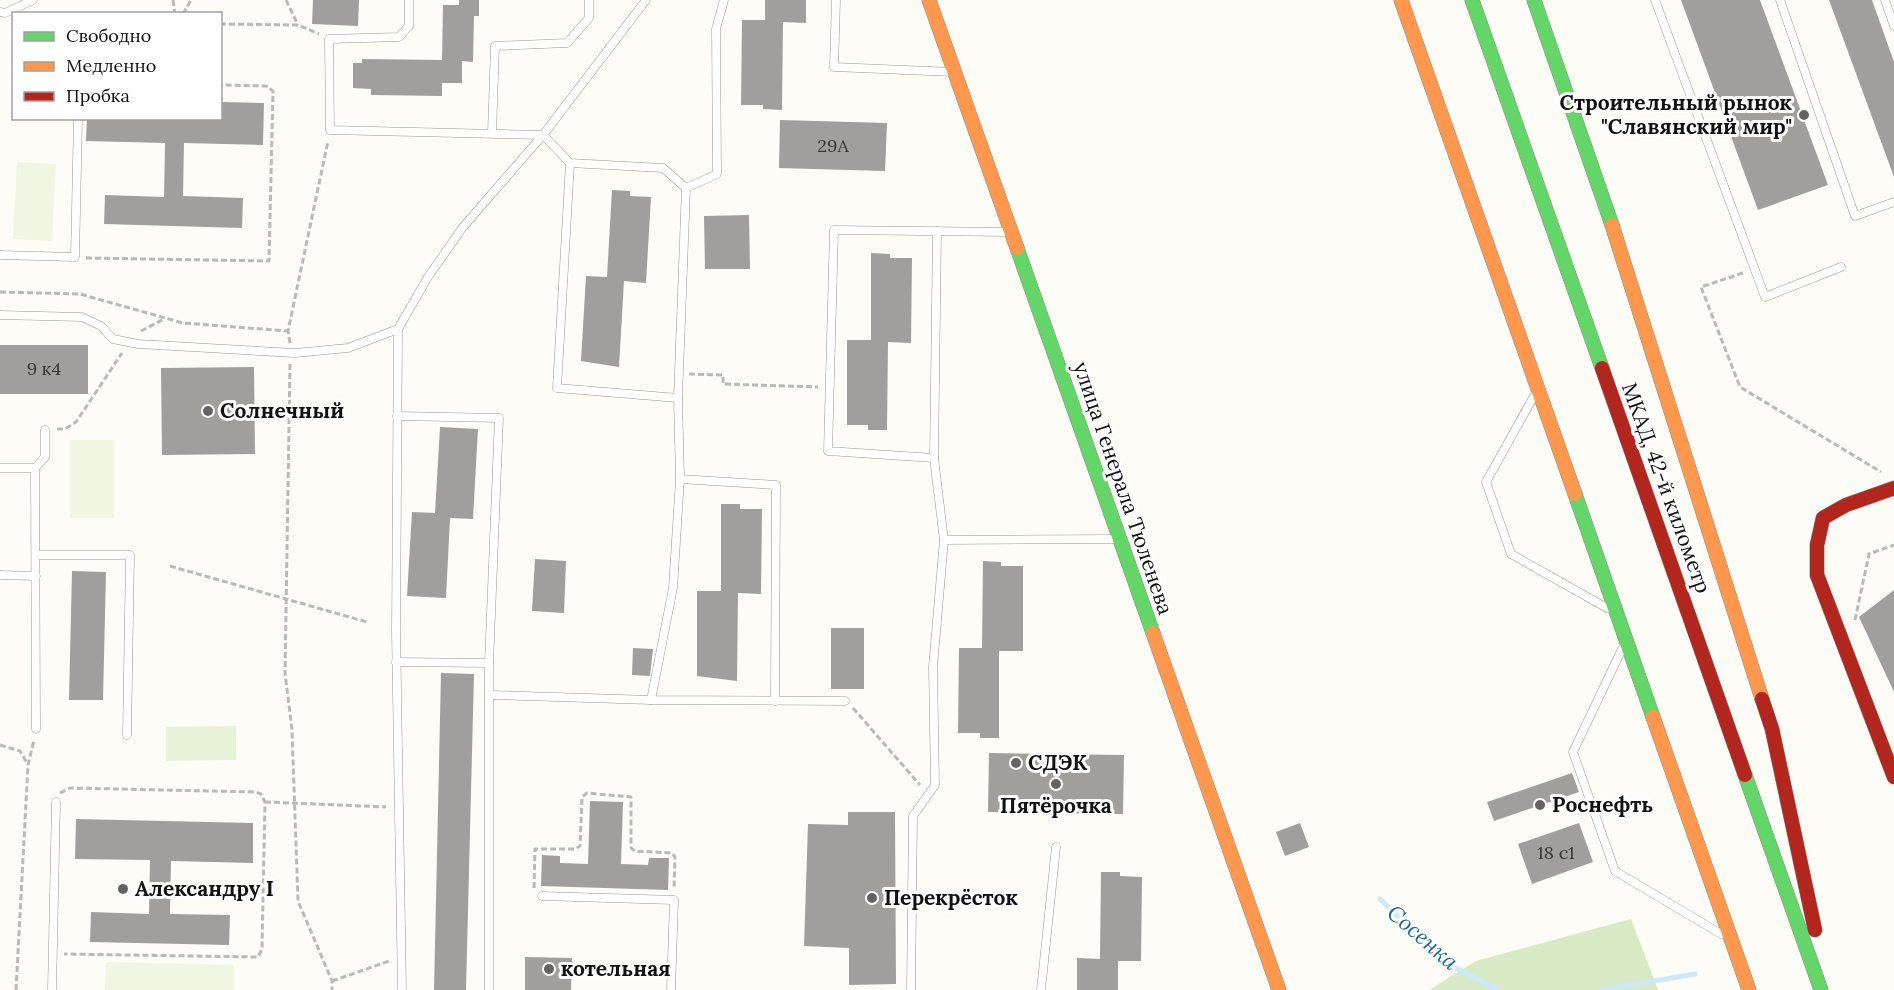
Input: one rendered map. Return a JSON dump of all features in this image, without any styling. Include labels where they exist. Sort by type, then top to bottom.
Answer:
[{"type":"main road","name":"улица Генерала Тюленева","points":[[929,0],[1279,990]]},
{"type":"main road","points":[[1401,0],[1749,990]]},
{"type":"main road","name":"МКАД, 42-й километр","points":[[1472,0],[1821,990]]},
{"type":"main road","points":[[1534,0],[1602,193],[1772,729],[1828,990]]},
{"type":"main road","points":[[1894,488],[1846,505],[1823,518],[1817,545],[1817,575],[1894,777]]},
{"type":"lane","points":[[0,12],[5,13],[33,0]]},
{"type":"lane","points":[[409,0],[409,26],[399,36],[328,39],[330,130],[543,135],[570,163],[663,168],[686,188]]},
{"type":"lane","points":[[492,133],[495,46],[567,43],[588,18],[589,0]]},
{"type":"lane","points":[[402,990],[396,662],[398,329],[428,277],[464,227],[543,135],[646,0]]},
{"type":"lane","points":[[686,188],[717,174],[717,29],[724,0]]},
{"type":"lane","points":[[836,0],[834,67],[954,72]]},
{"type":"lane","points":[[1655,0],[1765,297],[1841,267]]},
{"type":"lane","points":[[1780,0],[1855,216],[1894,202]]},
{"type":"lane","points":[[1885,0],[1894,26]]},
{"type":"lane","points":[[0,255],[75,257],[78,120]]},
{"type":"lane","points":[[570,163],[557,388],[678,398]]},
{"type":"lane","points":[[651,700],[673,588],[680,479],[678,398],[686,188]]},
{"type":"lane","points":[[934,458],[828,451],[834,230],[1011,232]]},
{"type":"lane","points":[[911,990],[913,816],[935,785],[933,667],[944,540],[934,458],[937,231]]},
{"type":"lane","points":[[0,315],[82,317],[101,326],[113,339],[126,342],[291,353],[348,348],[398,329]]},
{"type":"lane","points":[[1538,389],[1486,483],[1511,555],[1617,614]]},
{"type":"lane","points":[[397,416],[499,418],[489,663],[489,990]]},
{"type":"lane","points":[[36,729],[36,468],[45,457],[45,430]]},
{"type":"lane","points":[[0,468],[36,468]]},
{"type":"lane","points":[[680,479],[776,485],[775,701]]},
{"type":"lane","points":[[944,540],[1118,539]]},
{"type":"lane","points":[[36,555],[130,555],[127,735]]},
{"type":"lane","points":[[0,575],[36,576]]},
{"type":"lane","points":[[1626,640],[1574,752],[1611,861],[1615,872],[1732,940]]},
{"type":"lane","points":[[396,662],[489,663]]},
{"type":"lane","points":[[490,695],[651,700],[845,701]]},
{"type":"lane","points":[[52,990],[56,802]]},
{"type":"lane","points":[[1041,990],[1056,848]]},
{"type":"lane","points":[[542,896],[674,900],[672,990]]},
{"type":"path","points":[[286,0],[298,25]]},
{"type":"path","points":[[222,24],[298,25],[328,39]]},
{"type":"path","points":[[75,257],[269,261],[273,91],[267,86],[222,85]]},
{"type":"path","points":[[330,130],[288,330],[291,353],[285,673],[292,730],[298,901],[332,981],[332,990]]},
{"type":"path","points":[[1755,268],[1701,287],[1740,387],[1881,472]]},
{"type":"path","points":[[0,292],[80,294],[183,323],[288,330]]},
{"type":"path","points":[[45,430],[65,429],[76,422],[124,350],[129,337],[166,318]]},
{"type":"path","points":[[679,374],[723,375],[723,384],[829,388]]},
{"type":"path","points":[[1858,628],[1854,618],[1869,554],[1894,545]]},
{"type":"path","points":[[170,566],[287,598],[328,613],[367,622]]},
{"type":"path","points":[[845,701],[921,786]]},
{"type":"path","points":[[16,990],[28,765],[36,729]]},
{"type":"path","points":[[0,746],[20,751],[28,765]]},
{"type":"path","points":[[53,954],[258,957],[262,949],[265,802],[261,794],[256,792],[70,788],[63,789],[58,794],[56,802]]},
{"type":"path","points":[[542,896],[535,893],[534,889],[535,849],[578,848],[582,797],[587,794],[632,797],[632,848],[635,851],[669,852],[674,855],[674,900]]},
{"type":"path","points":[[265,802],[400,807]]},
{"type":"path","points":[[332,981],[402,957]]},
{"type":"green space","points":[[17,162],[56,164],[52,241],[13,239]]},
{"type":"green space","points":[[70,440],[114,440],[114,518],[70,518]]},
{"type":"green space","points":[[236,726],[236,760],[166,761],[166,727]]},
{"type":"green space","points":[[1631,919],[1658,990],[1429,990],[1476,961]]},
{"type":"green space","points":[[106,962],[234,965],[234,990],[105,990]]},
{"type":"building","points":[[313,0],[359,0],[358,26],[312,24]]},
{"type":"building","points":[[459,0],[479,0],[479,16],[474,16],[473,62],[462,61],[462,83],[442,83],[442,96],[371,95],[371,89],[353,88],[353,63],[362,63],[362,59],[442,60],[443,5],[459,5]]},
{"type":"building","points":[[765,0],[806,0],[806,23],[783,22],[782,110],[763,109],[763,105],[741,105],[742,20],[765,20]]},
{"type":"building","points":[[1681,0],[1760,0],[1828,185],[1758,210]]},
{"type":"building","points":[[1829,0],[1872,0],[1894,62],[1894,177]]},
{"type":"building","points":[[222,102],[264,103],[263,145],[184,143],[183,196],[243,198],[242,228],[104,224],[105,195],[164,197],[165,143],[86,141],[87,120],[222,120]]},
{"type":"building","points":[[780,120],[887,123],[885,171],[779,168]]},
{"type":"building","points":[[612,190],[630,191],[630,196],[651,197],[646,283],[624,281],[619,367],[581,361],[586,276],[607,277]]},
{"type":"building","points":[[749,215],[750,269],[705,269],[704,216]]},
{"type":"building","points":[[871,253],[890,254],[890,258],[912,258],[911,343],[888,342],[887,430],[868,430],[868,425],[847,425],[847,340],[871,340]]},
{"type":"building","points":[[0,345],[88,345],[88,394],[0,394]]},
{"type":"building","name":"Солнечный","points":[[254,367],[255,454],[162,455],[161,368]]},
{"type":"building","points":[[440,427],[478,429],[473,519],[450,518],[446,598],[407,596],[412,512],[435,513]]},
{"type":"building","points":[[721,504],[740,504],[740,509],[762,509],[761,594],[738,593],[737,681],[697,676],[697,591],[721,591]]},
{"type":"building","points":[[535,559],[566,561],[564,613],[532,611]]},
{"type":"building","points":[[983,561],[1001,562],[1001,566],[1023,566],[1023,651],[999,651],[999,738],[980,738],[980,733],[958,733],[959,648],[982,648]]},
{"type":"building","points":[[72,571],[106,572],[103,700],[69,700]]},
{"type":"building","points":[[1894,590],[1894,692],[1859,617]]},
{"type":"building","points":[[831,628],[864,628],[864,689],[831,689]]},
{"type":"building","points":[[633,648],[653,649],[650,676],[632,675]]},
{"type":"building","points":[[441,673],[474,674],[466,990],[434,990]]},
{"type":"building","name":"Пятёрочка","points":[[989,753],[1124,755],[1123,814],[988,812]]},
{"type":"building","points":[[1572,773],[1579,792],[1494,821],[1487,802]]},
{"type":"building","points":[[590,801],[623,802],[621,864],[648,865],[649,858],[669,858],[668,890],[541,886],[542,855],[560,856],[560,863],[588,864]]},
{"type":"building","name":"Перекрёсток","points":[[848,812],[895,812],[896,984],[849,985],[849,948],[804,946],[808,824],[848,825]]},
{"type":"building","points":[[76,819],[253,823],[253,863],[171,861],[170,914],[230,915],[229,945],[90,942],[91,912],[149,914],[150,860],[75,859]]},
{"type":"building","points":[[1300,823],[1309,847],[1285,856],[1276,832]]},
{"type":"building","points":[[1579,823],[1593,862],[1532,884],[1518,844]]},
{"type":"building","points":[[1101,872],[1120,872],[1120,876],[1142,877],[1141,961],[1118,961],[1118,990],[1077,990],[1077,958],[1100,959]]},
{"type":"building","name":"котельная","points":[[525,957],[572,958],[571,990],[525,990]]},
{"type":"waterway","name":"Сосенка","points":[[1380,899],[1446,963],[1499,990]]},
{"type":"waterway","name":"Сосенка","points":[[1602,990],[1695,974]]},
{"type":"traffic: fast","points":[[1472,0],[1602,368]]},
{"type":"traffic: fast","points":[[1534,0],[1612,225]]},
{"type":"traffic: fast","points":[[1017,248],[1153,633]]},
{"type":"traffic: fast","points":[[1575,494],[1653,717]]},
{"type":"traffic: fast","points":[[1745,775],[1821,990]]},
{"type":"traffic: slow","points":[[929,0],[1017,248]]},
{"type":"traffic: slow","points":[[1401,0],[1575,494]]},
{"type":"traffic: slow","points":[[1612,225],[1762,699]]},
{"type":"traffic: slow","points":[[1153,633],[1279,990]]},
{"type":"traffic: slow","points":[[1653,717],[1749,990]]},
{"type":"traffic: jam","points":[[1602,368],[1745,775]]},
{"type":"traffic: jam","points":[[1894,488],[1846,505],[1823,518],[1817,545],[1817,575],[1894,777]]},
{"type":"traffic: jam","points":[[1762,699],[1772,729],[1815,930]]},
{"type":"place","name":"Строительный рынок \"Славянский мир\"","points":[[1804,115]]},
{"type":"place","name":"Солнечный","points":[[208,411]]},
{"type":"place","name":"СДЭК","points":[[1016,763]]},
{"type":"place","name":"Пятёрочка","points":[[1056,784]]},
{"type":"place","name":"Роснефть","points":[[1540,805]]},
{"type":"place","name":"Александру I","points":[[123,889]]},
{"type":"place","name":"Перекрёсток","points":[[872,898]]},
{"type":"place","name":"котельная","points":[[549,969]]}]
